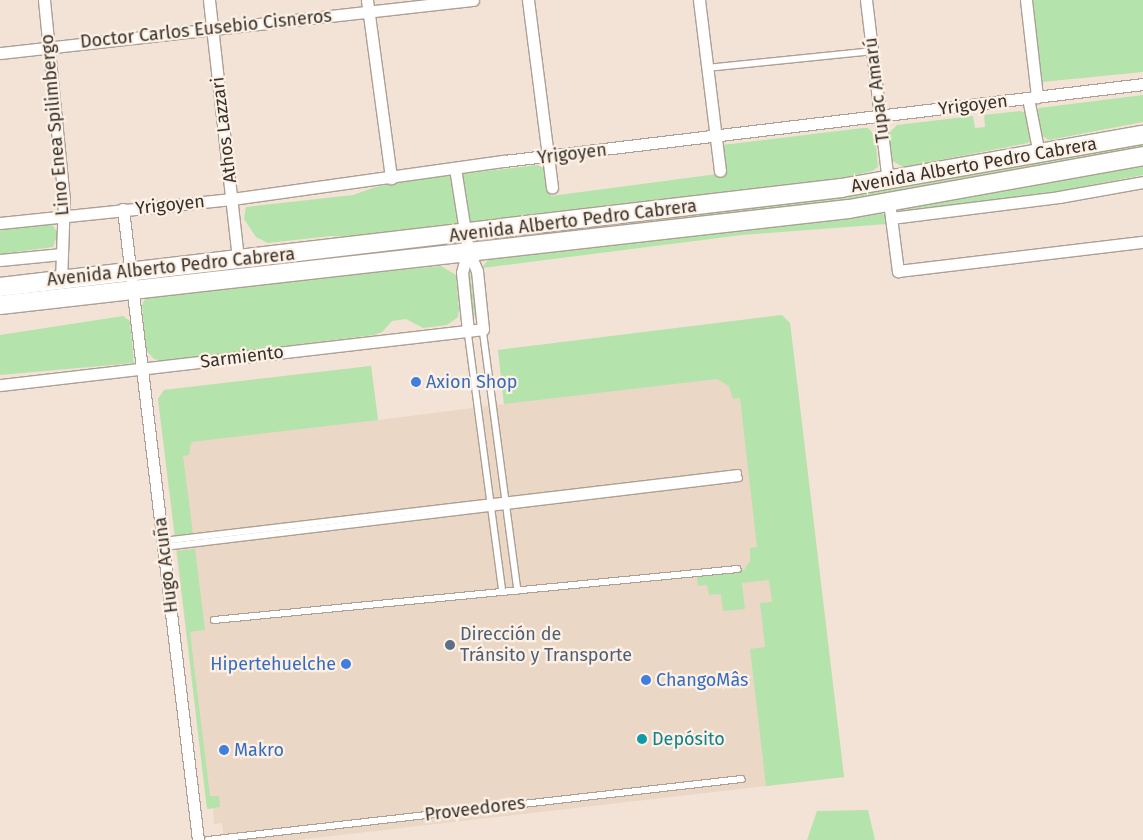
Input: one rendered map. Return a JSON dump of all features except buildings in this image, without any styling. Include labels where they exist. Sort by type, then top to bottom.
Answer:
[{"type":"main road","name":"Avenida Alberto Pedro Cabrera","points":[[0,305],[133,290],[888,180],[1143,135]]},
{"type":"main road","name":"Avenida Alberto Pedro Cabrera","points":[[0,287],[238,260],[890,210],[1143,156]]},
{"type":"street","name":"Lino Enea Spilimbergo","points":[[44,0],[64,216],[61,280]]},
{"type":"street","name":"Athos Lazzari","points":[[209,0],[238,260]]},
{"type":"street","points":[[366,0],[391,178]]},
{"type":"street","name":"Doctor Carlos Eusebio Cisneros","points":[[0,52],[473,0]]},
{"type":"street","points":[[528,0],[546,158],[552,187]]},
{"type":"street","points":[[699,0],[720,171]]},
{"type":"street","name":"Tupac Amarú","points":[[866,0],[888,180]]},
{"type":"street","points":[[1026,0],[1039,154]]},
{"type":"street","name":"Yrigoyen","points":[[0,223],[232,198],[455,168],[1143,84]]},
{"type":"street","points":[[455,168],[467,242],[476,271],[483,329]]},
{"type":"street","points":[[1143,182],[1059,198],[890,210],[898,271],[1143,242]]},
{"type":"street","points":[[123,209],[133,290]]},
{"type":"street","points":[[467,242],[462,272],[468,331]]},
{"type":"street","points":[[0,260],[62,254]]},
{"type":"street","name":"Hugo Acuña","points":[[133,290],[198,840]]},
{"type":"street","name":"Sarmiento","points":[[0,385],[483,329]]},
{"type":"lane","points":[[708,68],[873,51]]},
{"type":"lane","points":[[483,329],[508,503],[518,591]]},
{"type":"lane","points":[[468,331],[503,592]]},
{"type":"lane","points":[[163,544],[739,475]]},
{"type":"lane","points":[[214,620],[738,569]]},
{"type":"lane","name":"Proveedores","points":[[208,840],[742,779]]},
{"type":"shaded area","points":[[782,315],[790,323],[844,777],[297,840],[224,840],[222,823],[214,824],[213,808],[207,809],[158,399],[164,390],[371,366],[378,420],[504,404],[498,350]]},
{"type":"green space","points":[[1033,0],[1143,0],[1143,72],[1042,82]]},
{"type":"green space","points":[[1143,95],[1143,122],[1049,140],[1042,136],[1036,113],[1039,108]]},
{"type":"green space","points":[[1020,111],[1028,114],[1032,140],[1028,143],[903,167],[891,160],[888,134],[897,125],[973,116],[975,128],[985,127],[984,115]]},
{"type":"green space","points":[[868,128],[875,135],[878,167],[872,171],[831,181],[370,238],[331,236],[268,243],[256,237],[244,219],[246,207],[353,195],[376,187],[418,179],[538,165],[545,169],[551,196],[725,173],[722,145]]},
{"type":"green space","points":[[1143,141],[1143,150],[851,201],[480,243],[653,221],[692,211]]},
{"type":"green space","points":[[1143,162],[1143,175],[1045,194],[896,211],[901,207]]},
{"type":"green space","points":[[878,211],[886,216],[887,224],[742,235],[482,268],[489,258]]},
{"type":"green space","points":[[50,222],[58,233],[53,247],[0,254],[0,229]]},
{"type":"green space","points":[[438,241],[440,248],[144,280],[206,267]]},
{"type":"green space","points":[[441,266],[456,275],[458,317],[447,325],[423,328],[406,319],[392,321],[382,332],[374,335],[162,361],[154,359],[146,350],[142,305],[148,293]]},
{"type":"green space","points":[[469,267],[476,313],[474,315],[472,313]]},
{"type":"green space","points":[[782,315],[790,323],[844,777],[766,786],[750,649],[765,647],[760,603],[772,602],[769,580],[742,583],[745,609],[723,611],[721,594],[709,595],[707,585],[698,586],[697,576],[744,570],[750,561],[750,548],[757,547],[740,398],[733,399],[729,386],[717,379],[504,404],[498,350]]},
{"type":"green space","points":[[123,316],[130,321],[134,363],[0,375],[0,335]]},
{"type":"green space","points":[[371,366],[378,420],[191,442],[189,455],[183,456],[193,534],[175,536],[158,399],[164,390]]},
{"type":"green space","points":[[195,549],[205,630],[190,632],[210,796],[219,796],[220,807],[207,809],[177,551]]},
{"type":"green space","points":[[868,810],[875,840],[807,840],[817,811]]},
{"type":"place","name":"Axion Shop","points":[[416,382]]},
{"type":"place","name":"Dirección de Tránsito y Transporte","points":[[450,645]]},
{"type":"place","name":"Hipertehuelche","points":[[346,664]]},
{"type":"place","name":"ChangoMâs","points":[[646,680]]},
{"type":"place","name":"Depósito","points":[[642,739]]},
{"type":"place","name":"Makro","points":[[224,750]]}]
